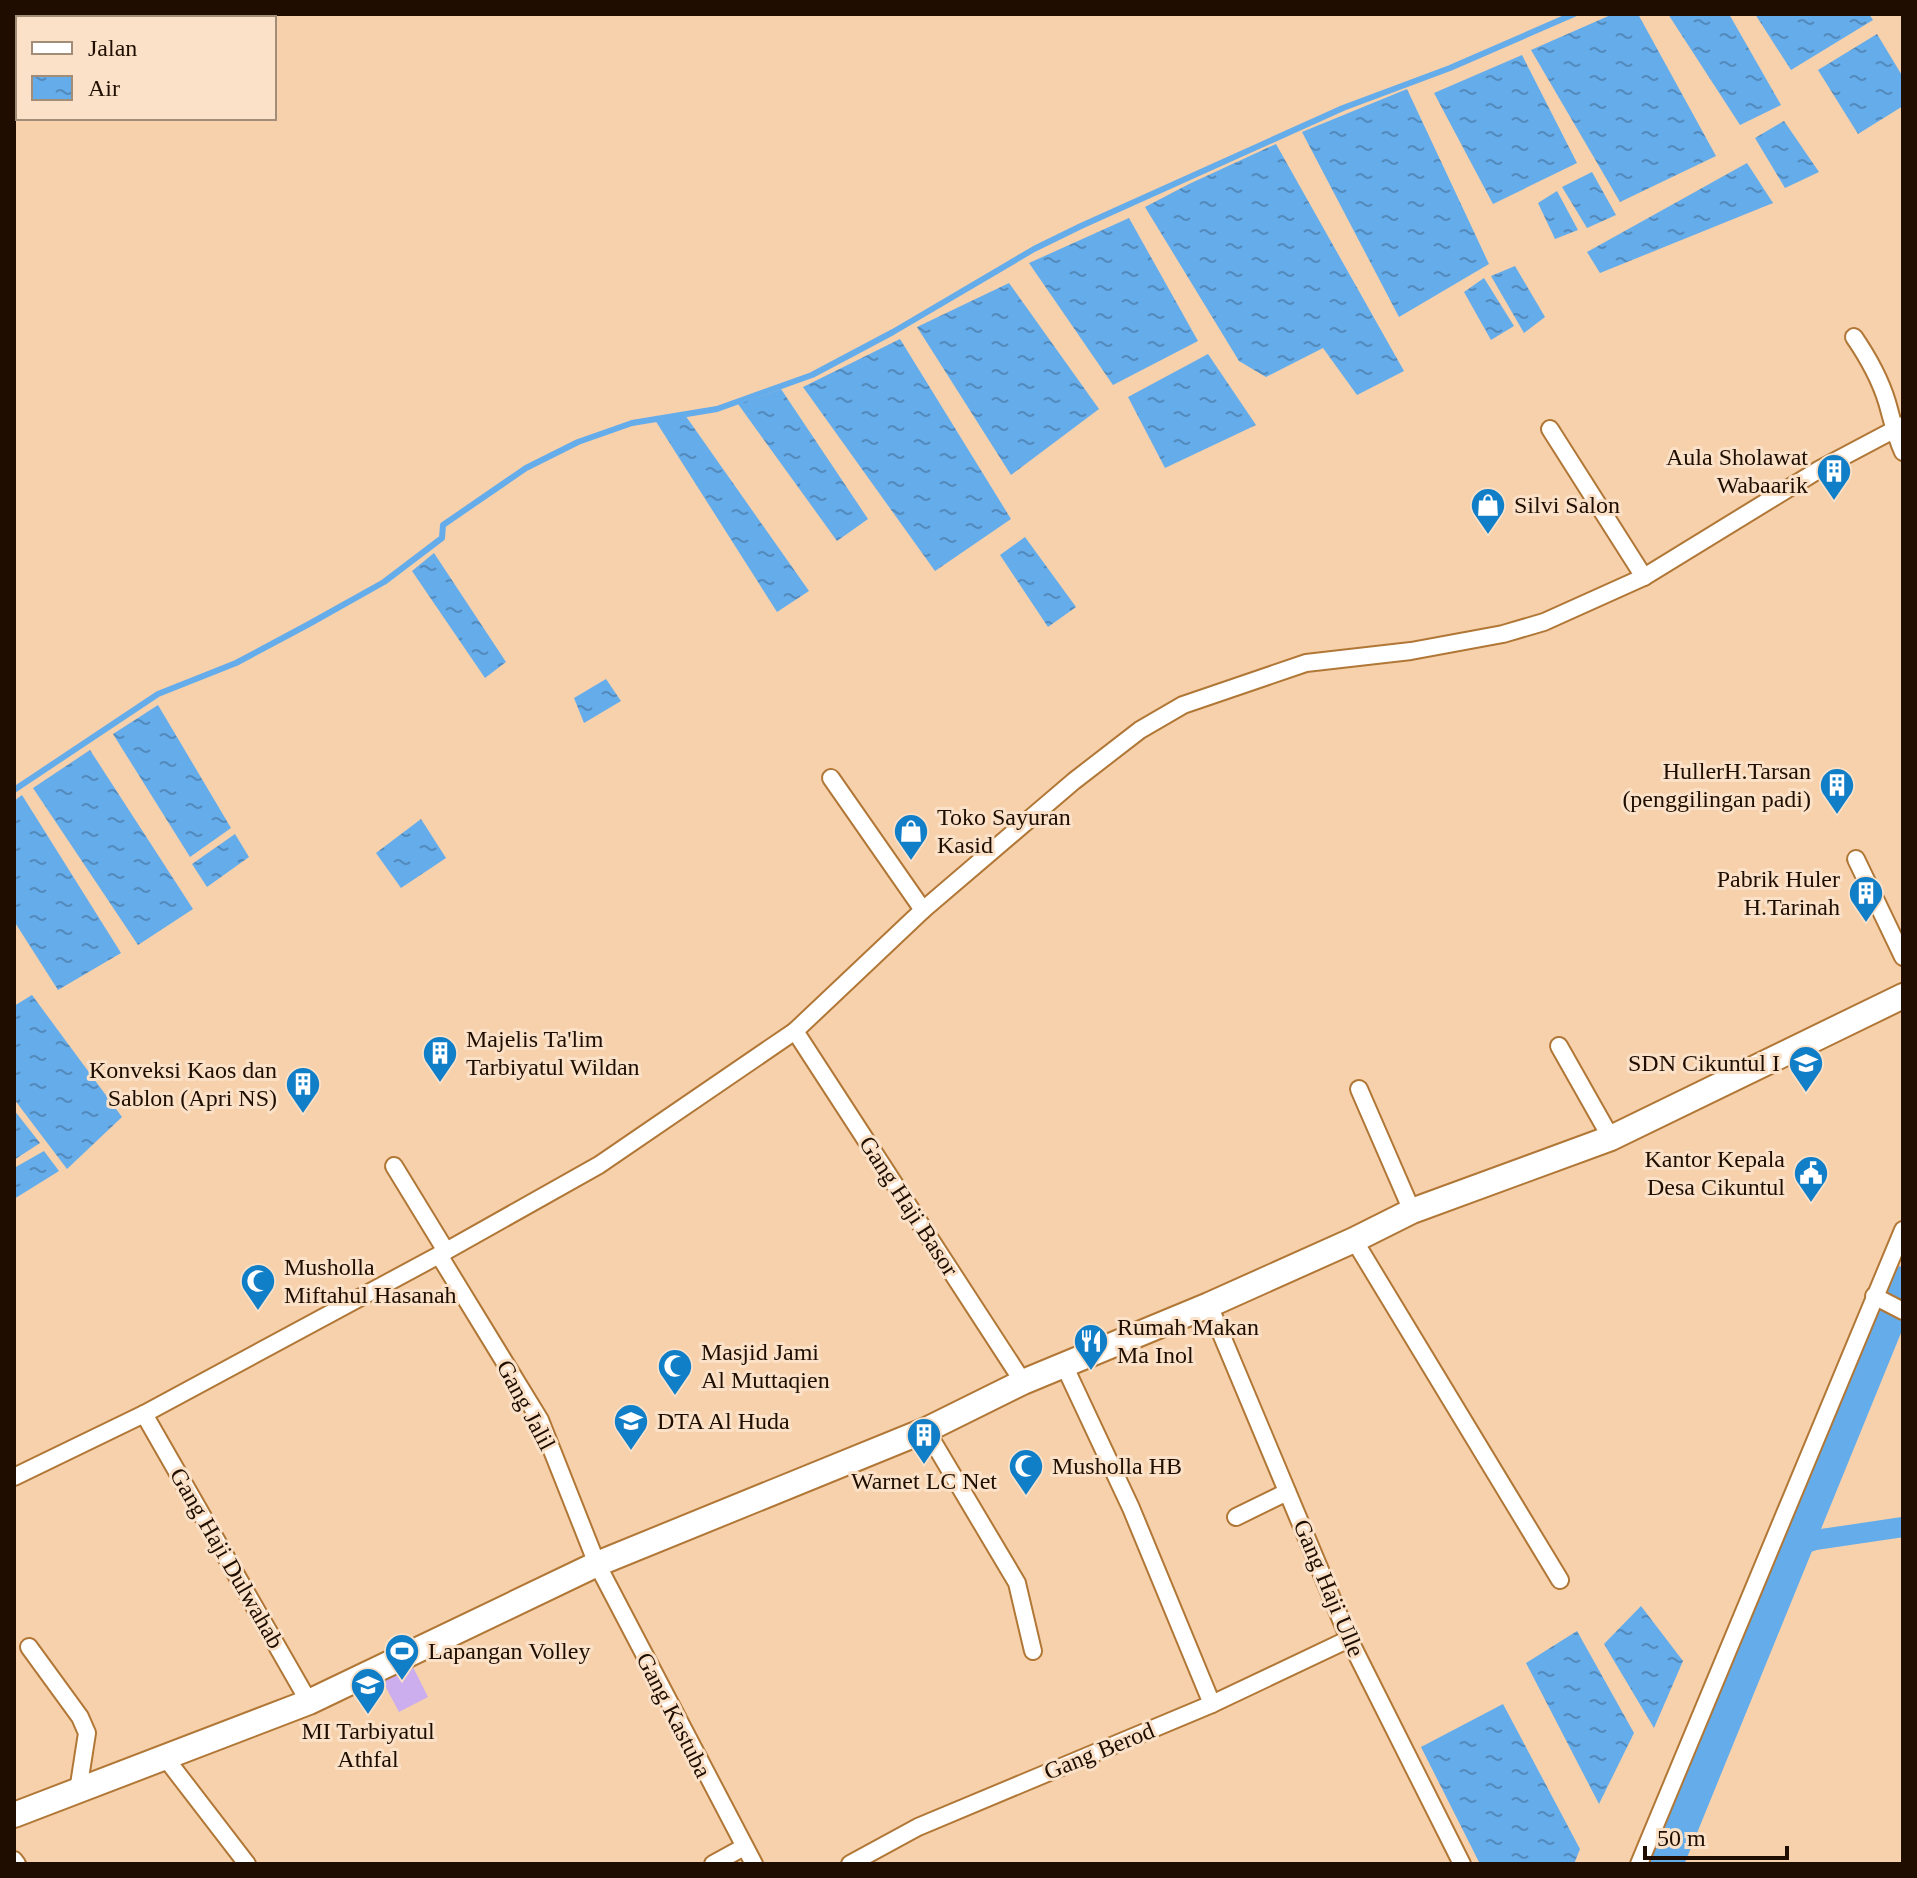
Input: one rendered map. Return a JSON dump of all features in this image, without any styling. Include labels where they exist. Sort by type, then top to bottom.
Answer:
[{"type":"street","points":[[1854,337],[1869,358],[1887,400],[1903,452]]},
{"type":"street","points":[[14,1477],[144,1414],[599,1165],[795,1031],[923,910],[1074,781],[1140,730],[1183,705],[1306,663],[1411,651],[1503,634],[1580,607],[1644,577],[1820,469],[1898,428]]},
{"type":"street","points":[[1550,429],[1644,577]]},
{"type":"street","points":[[831,778],[923,910]]},
{"type":"street","points":[[1856,859],[1903,957]]},
{"type":"street","points":[[14,1815],[309,1702],[597,1564],[926,1430],[1023,1382],[1209,1305],[1412,1211],[1611,1138],[1903,996]]},
{"type":"street","name":"Gang Haji Basor","points":[[795,1031],[1023,1382]]},
{"type":"street","points":[[1559,1046],[1611,1138]]},
{"type":"street","points":[[1359,1089],[1412,1211]]},
{"type":"street","name":"Gang Jalil","points":[[394,1166],[540,1420],[597,1564]]},
{"type":"street","points":[[1639,1864],[1881,1300],[1903,1230]]},
{"type":"street","points":[[1354,1240],[1560,1580]]},
{"type":"street","points":[[1881,1300],[1903,1311]]},
{"type":"street","name":"Gang Haji Ulle","points":[[1209,1305],[1349,1639],[1462,1864]]},
{"type":"street","points":[[1064,1365],[1131,1508],[1212,1704]]},
{"type":"street","name":"Gang Haji Dulwahab","points":[[144,1414],[309,1702]]},
{"type":"street","points":[[926,1430],[1017,1583],[1033,1651]]},
{"type":"street","points":[[1236,1517],[1287,1492]]},
{"type":"street","name":"Gang Kastuba","points":[[597,1564],[754,1864]]},
{"type":"street","name":"Gang Berod","points":[[850,1864],[918,1827],[1212,1704],[1349,1639]]},
{"type":"street","points":[[29,1647],[80,1717],[87,1733],[78,1791]]},
{"type":"street","points":[[164,1756],[247,1864]]},
{"type":"street","points":[[713,1864],[744,1847]]},
{"type":"shaded area","name":"Lapangan Volley","points":[[405,1651],[428,1697],[399,1712],[375,1667]]},
{"type":"water","points":[[1613,14],[1638,14],[1716,156],[1620,202],[1531,50]]},
{"type":"water","points":[[1668,14],[1729,14],[1781,105],[1740,125]]},
{"type":"water","points":[[1755,14],[1869,14],[1873,20],[1791,70]]},
{"type":"water","points":[[1877,34],[1903,77],[1903,106],[1858,134],[1818,70]]},
{"type":"water","points":[[1522,55],[1577,163],[1493,204],[1434,93]]},
{"type":"water","points":[[1407,89],[1489,264],[1399,317],[1302,132]]},
{"type":"water","points":[[1784,121],[1819,172],[1785,188],[1755,138]]},
{"type":"water","points":[[1276,144],[1404,371],[1357,395],[1323,348],[1266,377],[1239,361],[1145,207]]},
{"type":"water","points":[[1747,163],[1773,203],[1600,273],[1587,252]]},
{"type":"water","points":[[1592,172],[1616,215],[1587,228],[1562,187]]},
{"type":"water","points":[[1557,191],[1578,230],[1555,239],[1538,203]]},
{"type":"water","points":[[1129,218],[1198,341],[1113,385],[1029,263]]},
{"type":"water","points":[[1515,266],[1545,317],[1524,333],[1491,276]]},
{"type":"water","points":[[1484,278],[1514,326],[1491,340],[1464,292]]},
{"type":"water","points":[[1009,283],[1099,409],[1011,475],[917,327]]},
{"type":"water","points":[[900,339],[1011,519],[935,571],[803,387]]},
{"type":"water","points":[[1208,354],[1256,425],[1165,468],[1128,397]]},
{"type":"water","points":[[781,389],[868,519],[837,541],[738,404]]},
{"type":"water","points":[[685,415],[809,591],[777,612],[655,420]]},
{"type":"water","points":[[1025,537],[1076,607],[1048,627],[1000,555]]},
{"type":"water","points":[[434,553],[506,662],[485,678],[412,571]]},
{"type":"water","points":[[606,679],[621,701],[584,723],[574,698]]},
{"type":"water","points":[[158,705],[231,828],[190,857],[113,734]]},
{"type":"water","points":[[90,750],[193,909],[138,945],[33,788]]},
{"type":"water","points":[[22,795],[121,953],[58,990],[14,921],[14,801]]},
{"type":"water","points":[[421,819],[446,858],[401,888],[376,853]]},
{"type":"water","points":[[235,834],[249,857],[207,887],[192,864]]},
{"type":"water","points":[[32,995],[122,1117],[67,1169],[14,1099],[14,1006]]},
{"type":"water","points":[[14,1110],[40,1143],[14,1160]]},
{"type":"water","points":[[44,1151],[59,1171],[14,1199],[14,1168]]},
{"type":"water","points":[[1641,1606],[1683,1661],[1654,1728],[1604,1644]]},
{"type":"water","points":[[1577,1631],[1634,1733],[1599,1804],[1526,1663]]},
{"type":"water","points":[[1503,1704],[1580,1849],[1574,1864],[1480,1864],[1421,1747]]},
{"type":"waterway","points":[[14,790],[158,694],[236,663],[384,582],[442,538],[443,525],[526,468],[578,442],[632,423],[717,409],[812,375],[893,332],[1034,249],[1081,226],[1343,108],[1450,68],[1574,14]]},
{"type":"waterway","points":[[1666,1864],[1903,1283]]},
{"type":"waterway","points":[[1797,1546],[1815,1540],[1903,1527]]},
{"type":"place","name":"Aula Sholawat Wabaarik","points":[[1834,502]]},
{"type":"place","name":"Silvi Salon","points":[[1488,536]]},
{"type":"place","name":"HullerH.Tarsan (penggilingan padi)","points":[[1837,816]]},
{"type":"place","name":"Toko Sayuran Kasid","points":[[911,862]]},
{"type":"place","name":"Pabrik Huler H.Tarinah","points":[[1866,924]]},
{"type":"place","name":"Majelis Ta'lim Tarbiyatul Wildan","points":[[440,1084]]},
{"type":"place","name":"SDN Cikuntul I","points":[[1806,1094]]},
{"type":"place","name":"Konveksi Kaos dan Sablon (Apri NS)","points":[[303,1115]]},
{"type":"place","name":"Kantor Kepala Desa Cikuntul","points":[[1811,1204]]},
{"type":"place","name":"Musholla Miftahul Hasanah","points":[[258,1312]]},
{"type":"place","name":"Rumah Makan Ma Inol","points":[[1091,1372]]},
{"type":"place","name":"Masjid Jami Al Muttaqien","points":[[675,1397]]},
{"type":"place","name":"DTA Al Huda","points":[[631,1452]]},
{"type":"place","name":"Warnet LC Net","points":[[924,1466]]},
{"type":"place","name":"Musholla HB","points":[[1026,1497]]},
{"type":"place","name":"Lapangan Volley","points":[[402,1682]]},
{"type":"place","name":"MI Tarbiyatul Athfal","points":[[368,1716]]}]
